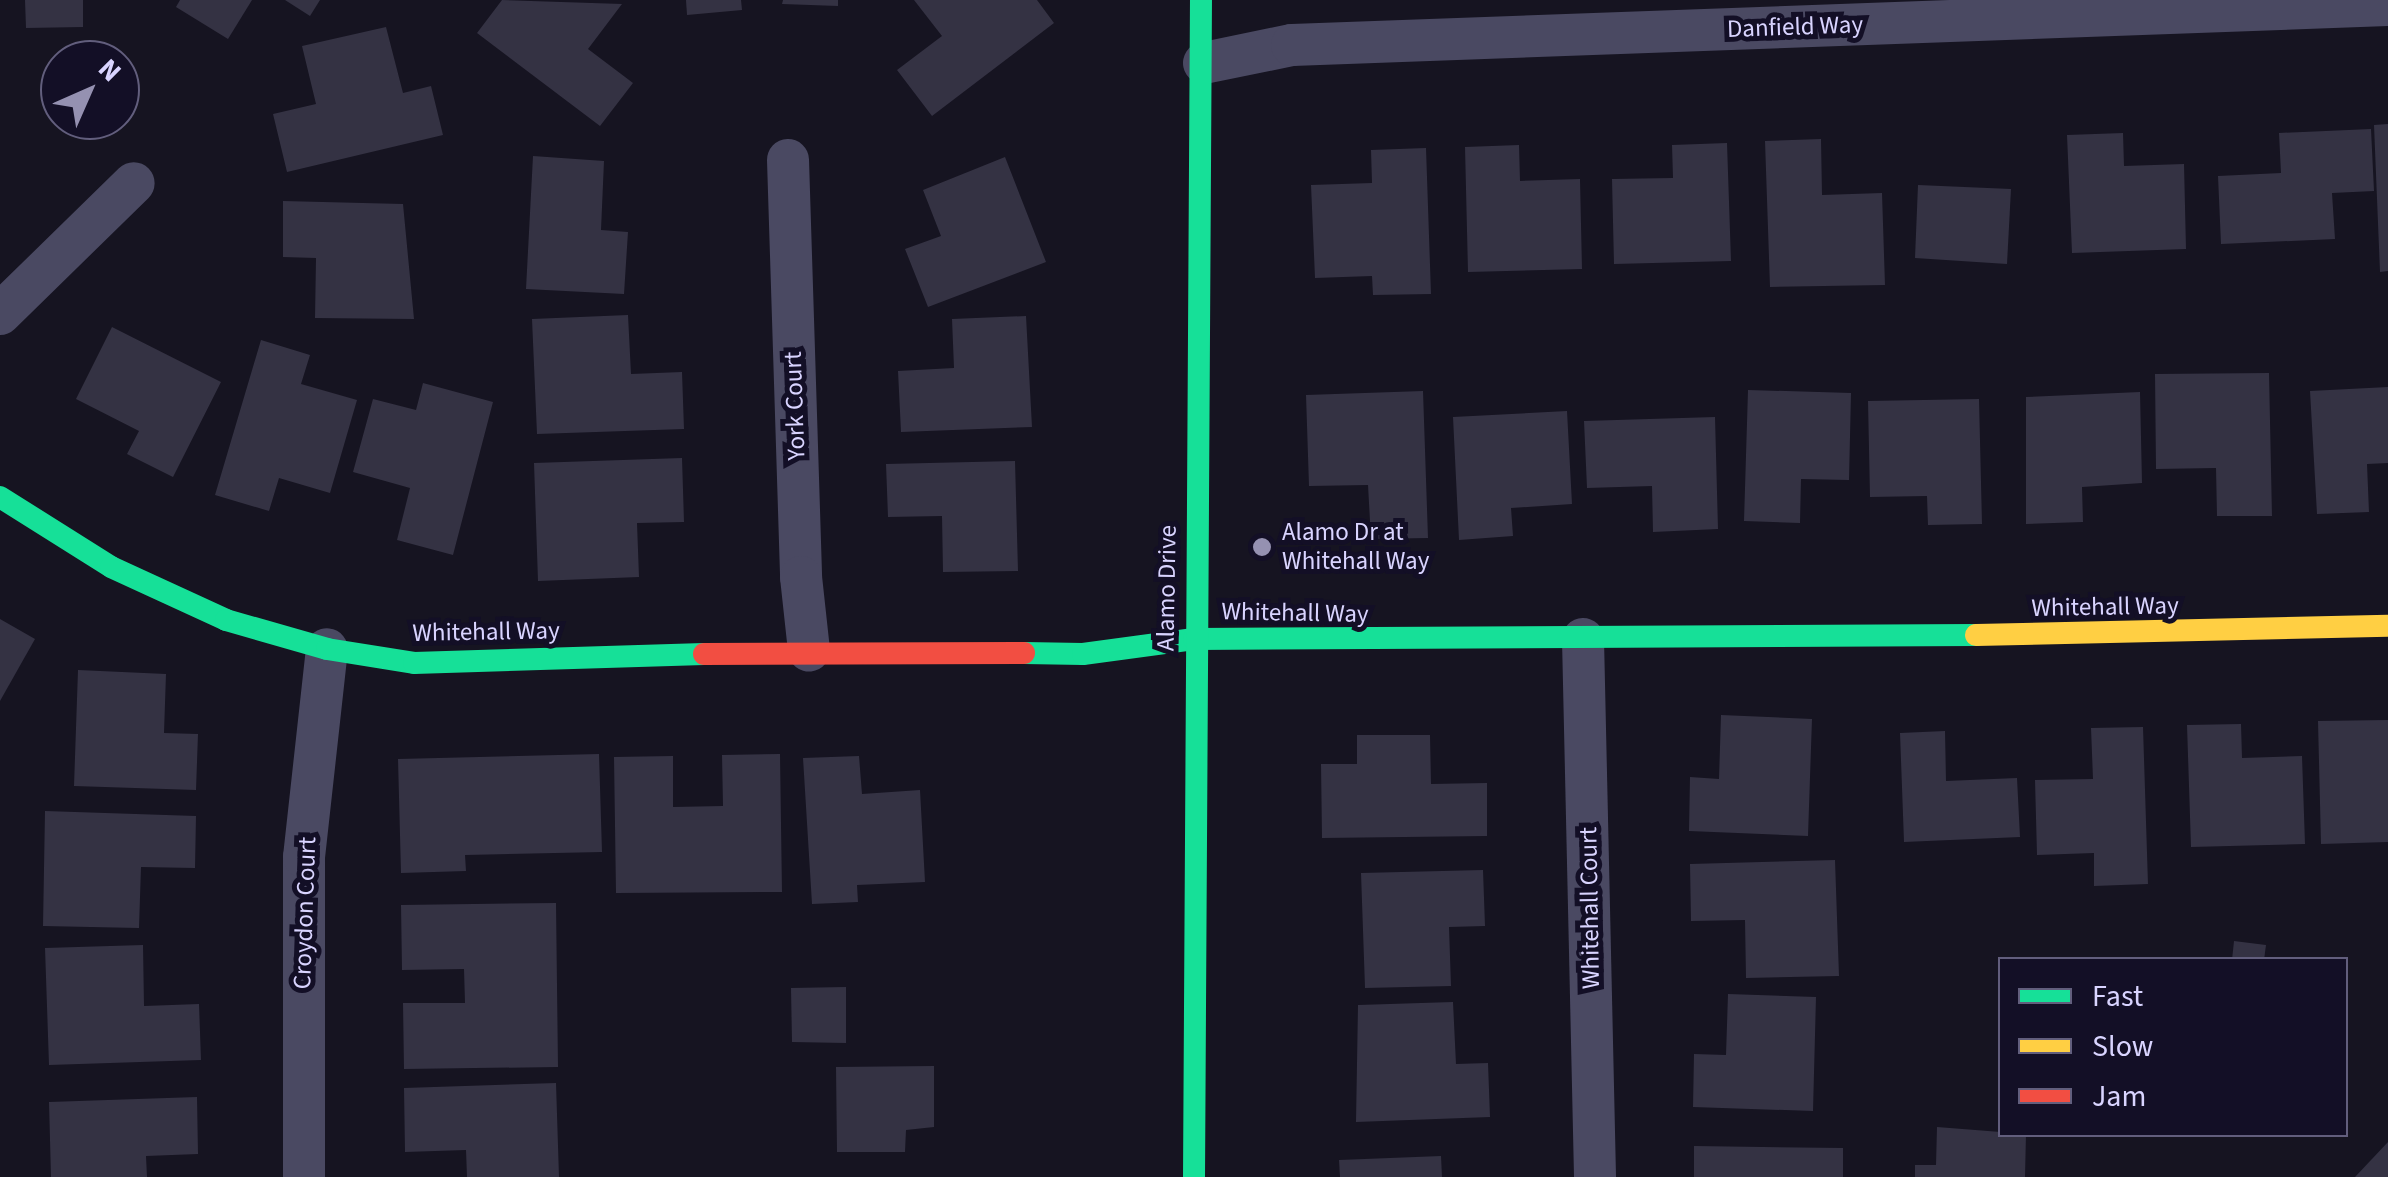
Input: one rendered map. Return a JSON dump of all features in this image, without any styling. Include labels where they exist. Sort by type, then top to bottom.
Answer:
[{"type":"street","name":"Alamo Drive","points":[[1194,1177],[1194,639],[1204,63],[1201,0]]},
{"type":"street","name":"Danfield Way","points":[[1204,63],[1292,45],[2388,6]]},
{"type":"street","name":"York Court","points":[[788,160],[801,577],[809,652]]},
{"type":"street","points":[[0,314],[134,183]]},
{"type":"street","name":"Whitehall Way","points":[[0,496],[127,574],[226,620],[327,649],[414,663],[809,652],[1084,654],[1194,639],[1583,639],[2388,626]]},
{"type":"street","name":"Whitehall Court","points":[[1583,639],[1595,1177]]},
{"type":"street","name":"Croydon Court","points":[[304,1177],[304,856],[327,649]]},
{"type":"building","points":[[25,0],[83,0],[83,27],[26,28]]},
{"type":"building","points":[[180,0],[252,0],[228,39],[176,7]]},
{"type":"building","points":[[285,0],[320,0],[310,16]]},
{"type":"building","points":[[502,0],[622,4],[588,49],[633,83],[600,126],[477,33]]},
{"type":"building","points":[[686,0],[741,0],[742,10],[687,15]]},
{"type":"building","points":[[783,0],[838,0],[838,6],[782,4]]},
{"type":"building","points":[[914,0],[1037,0],[1054,23],[932,116],[897,70],[942,36]]},
{"type":"building","points":[[386,27],[403,93],[431,86],[443,135],[287,172],[273,114],[316,104],[302,46]]},
{"type":"building","points":[[2388,124],[2388,271],[2380,272],[2374,125]]},
{"type":"building","points":[[2371,129],[2374,191],[2332,193],[2335,239],[2221,244],[2218,176],[2281,173],[2279,133]]},
{"type":"building","points":[[2123,133],[2124,166],[2184,164],[2186,249],[2072,253],[2067,135]]},
{"type":"building","points":[[1821,139],[1822,195],[1882,193],[1885,285],[1770,287],[1765,141]]},
{"type":"building","points":[[1727,143],[1731,261],[1614,264],[1612,179],[1673,178],[1672,145]]},
{"type":"building","points":[[1519,145],[1520,181],[1580,179],[1582,269],[1468,272],[1465,147]]},
{"type":"building","points":[[1426,148],[1431,294],[1373,295],[1372,276],[1315,278],[1311,185],[1372,183],[1371,150]]},
{"type":"building","points":[[533,156],[604,161],[601,230],[628,232],[624,294],[526,289]]},
{"type":"building","points":[[1005,157],[1046,262],[928,307],[905,249],[941,236],[923,190]]},
{"type":"building","points":[[1918,185],[2011,189],[2007,264],[1915,258]]},
{"type":"building","points":[[283,201],[403,204],[414,319],[315,318],[316,258],[283,257]]},
{"type":"building","points":[[628,315],[631,374],[682,372],[684,429],[537,434],[532,319]]},
{"type":"building","points":[[1026,316],[1032,427],[901,432],[898,371],[954,368],[952,319]]},
{"type":"building","points":[[112,327],[221,382],[173,477],[127,454],[139,431],[76,399]]},
{"type":"building","points":[[261,340],[310,355],[301,384],[357,400],[330,493],[279,478],[269,511],[215,495]]},
{"type":"building","points":[[2269,373],[2272,516],[2217,516],[2216,468],[2156,469],[2155,374]]},
{"type":"building","points":[[423,383],[493,402],[453,555],[397,540],[410,488],[353,472],[373,399],[416,410]]},
{"type":"building","points":[[2388,387],[2388,463],[2367,464],[2369,512],[2317,514],[2310,391]]},
{"type":"building","points":[[1748,390],[1851,393],[1849,480],[1801,479],[1800,523],[1744,521]]},
{"type":"building","points":[[1423,391],[1428,538],[1371,539],[1368,485],[1309,486],[1306,395]]},
{"type":"building","points":[[2140,392],[2142,483],[2082,487],[2083,522],[2026,524],[2026,397]]},
{"type":"building","points":[[1979,399],[1982,524],[1928,525],[1927,496],[1870,497],[1868,401]]},
{"type":"building","points":[[1567,411],[1572,504],[1511,508],[1513,536],[1459,540],[1453,417]]},
{"type":"building","points":[[1715,417],[1718,529],[1653,532],[1652,486],[1587,488],[1584,421]]},
{"type":"building","points":[[682,458],[684,522],[637,523],[639,577],[538,581],[534,463]]},
{"type":"building","points":[[1015,461],[1018,571],[943,572],[942,516],[888,517],[886,464]]},
{"type":"building","points":[[0,619],[35,639],[0,701]]},
{"type":"building","points":[[78,670],[166,674],[164,733],[198,734],[196,790],[74,786]]},
{"type":"building","points":[[1721,715],[1812,719],[1808,836],[1689,831],[1690,777],[1719,779]]},
{"type":"building","points":[[2388,720],[2388,842],[2321,844],[2318,721]]},
{"type":"building","points":[[2241,724],[2242,758],[2302,756],[2305,844],[2191,847],[2187,725]]},
{"type":"building","points":[[2143,727],[2148,884],[2094,886],[2094,853],[2037,855],[2035,780],[2093,779],[2091,728]]},
{"type":"building","points":[[1945,731],[1946,781],[2017,778],[2020,837],[1904,842],[1900,733]]},
{"type":"building","points":[[1357,735],[1430,735],[1431,784],[1487,783],[1487,836],[1322,838],[1321,764],[1357,764]]},
{"type":"building","points":[[599,754],[602,852],[465,855],[466,871],[401,873],[398,759]]},
{"type":"building","points":[[780,754],[782,892],[616,893],[614,757],[673,756],[673,807],[723,806],[722,755]]},
{"type":"building","points":[[859,756],[862,794],[920,790],[925,882],[857,885],[858,902],[812,904],[803,758]]},
{"type":"building","points":[[45,811],[196,816],[195,868],[141,867],[139,928],[43,926]]},
{"type":"building","points":[[1835,860],[1839,976],[1746,978],[1745,920],[1691,921],[1690,864]]},
{"type":"building","points":[[1483,870],[1485,926],[1449,927],[1451,986],[1365,988],[1361,873]]},
{"type":"building","points":[[556,903],[558,1067],[404,1069],[403,1003],[465,1003],[464,969],[402,970],[401,905]]},
{"type":"building","points":[[2234,941],[2266,945],[2264,957],[2232,957]]},
{"type":"building","points":[[143,945],[144,1006],[199,1004],[201,1060],[49,1065],[45,948]]},
{"type":"building","points":[[846,987],[846,1043],[792,1042],[791,988]]},
{"type":"building","points":[[1728,994],[1816,997],[1813,1111],[1693,1107],[1694,1054],[1726,1055]]},
{"type":"building","points":[[1453,1002],[1456,1064],[1488,1063],[1490,1117],[1356,1122],[1358,1005]]},
{"type":"building","points":[[934,1066],[934,1127],[906,1130],[905,1152],[837,1152],[836,1067]]},
{"type":"building","points":[[556,1083],[559,1177],[467,1177],[466,1150],[405,1152],[404,1088]]},
{"type":"building","points":[[197,1097],[198,1154],[146,1156],[147,1177],[51,1177],[49,1102]]},
{"type":"building","points":[[1937,1127],[1998,1132],[1998,1137],[2026,1137],[2025,1177],[1915,1177],[1915,1165],[1936,1165]]},
{"type":"building","points":[[2388,1142],[2388,1177],[2355,1177]]},
{"type":"building","points":[[1694,1146],[1843,1148],[1843,1177],[1694,1177]]},
{"type":"building","points":[[1441,1156],[1442,1177],[1340,1177],[1339,1160]]},
{"type":"traffic: fast","points":[[1194,1177],[1201,0]]},
{"type":"traffic: fast","points":[[0,497],[111,567],[226,620],[327,649],[414,663],[704,654]]},
{"type":"traffic: fast","points":[[1024,653],[1083,654],[1194,639],[1976,635]]},
{"type":"traffic: slow","points":[[1976,635],[2388,626]]},
{"type":"traffic: jam","points":[[704,654],[1024,653]]},
{"type":"place","name":"Alamo Dr at Whitehall Way","points":[[1262,547]]}]
